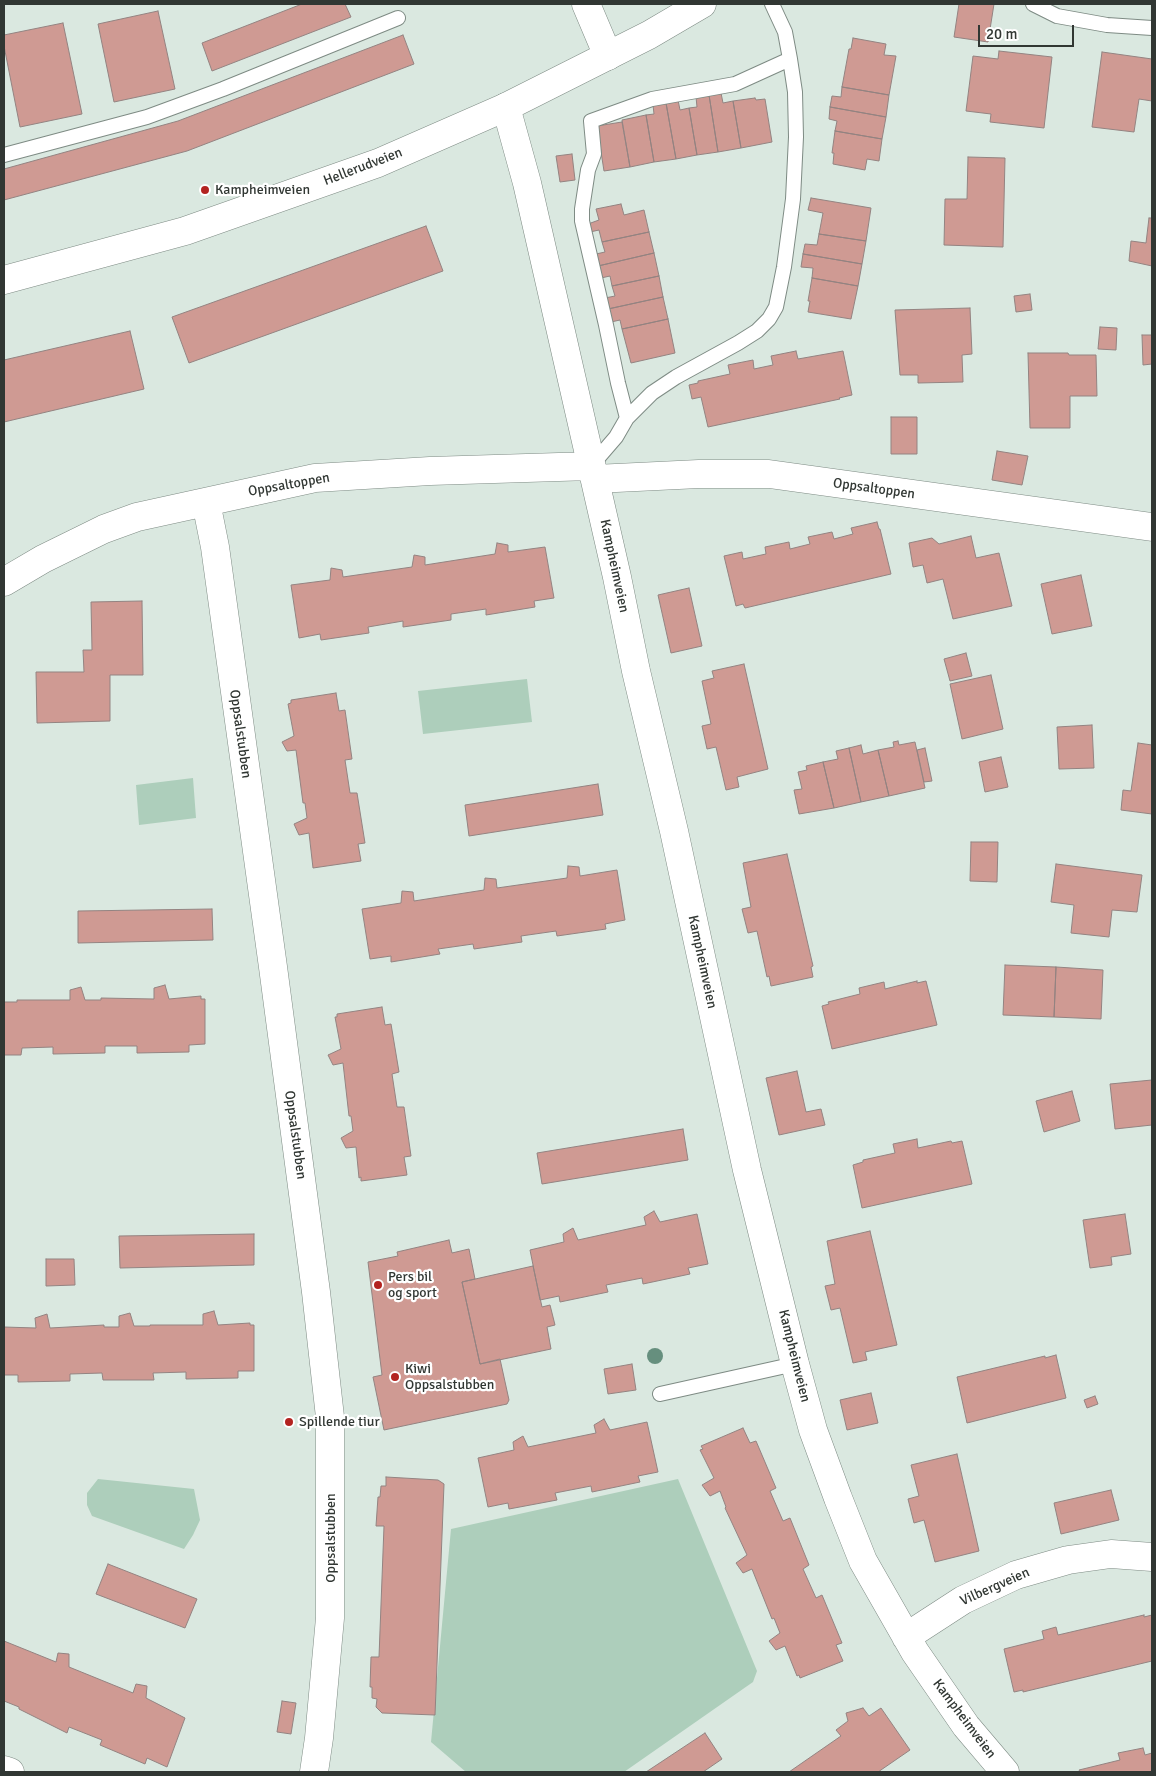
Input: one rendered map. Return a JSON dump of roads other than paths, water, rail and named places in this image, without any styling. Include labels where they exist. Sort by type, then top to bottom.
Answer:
[{"type":"street","points":[[586,4],[608,56]]},
{"type":"street","name":"Hellerudveien","points":[[4,280],[185,231],[378,163],[506,107],[608,56],[702,4]]},
{"type":"street","name":"Kampheimveien","points":[[506,107],[527,183],[617,577],[636,671],[674,831],[747,1170],[813,1430],[863,1561],[906,1638],[966,1726],[1006,1772]]},
{"type":"street","name":"Oppsaltoppen","points":[[4,582],[42,559],[104,529],[137,517],[315,478],[430,471],[769,474],[1152,527]]},
{"type":"street","name":"Oppsalstubben","points":[[206,502],[215,547],[274,977],[316,1292],[330,1417],[330,1618],[314,1772]]},
{"type":"street","name":"Vilbergveien","points":[[906,1638],[963,1600],[1016,1575],[1076,1558],[1112,1554],[1152,1557]]},
{"type":"street","points":[[4,1770],[10,1772]]},
{"type":"lane","points":[[593,472],[627,418],[652,393],[676,377],[738,344],[757,331],[769,319],[776,307],[784,267],[793,199],[796,137],[795,92],[790,59],[785,32],[772,4]]},
{"type":"lane","points":[[1033,4],[1057,16],[1107,25],[1152,28]]},
{"type":"lane","points":[[4,155],[147,117],[223,89],[398,18]]},
{"type":"lane","points":[[627,418],[582,221],[582,208],[588,170],[594,154],[590,121],[652,99],[735,84],[790,59]]},
{"type":"lane","points":[[660,1394],[795,1364]]},
{"type":"place","name":"Kampheimveien","points":[[205,190]]},
{"type":"place","name":"Pers bil og sport","points":[[378,1285]]},
{"type":"place","name":"Kiwi Oppsalstubben","points":[[395,1377]]},
{"type":"place","name":"Spillende tiur","points":[[289,1422]]}]
